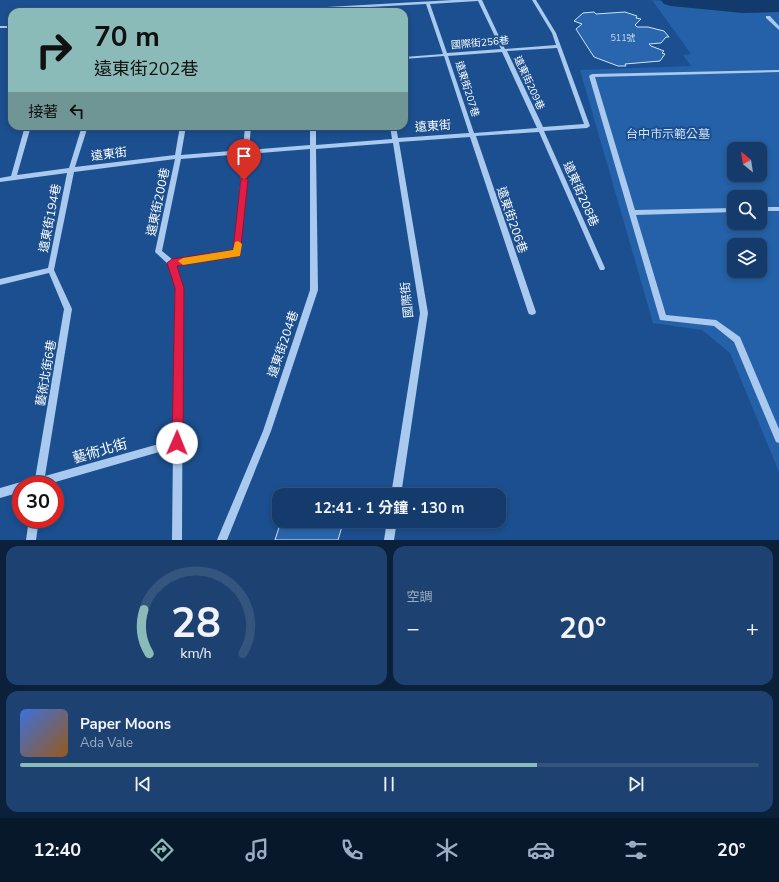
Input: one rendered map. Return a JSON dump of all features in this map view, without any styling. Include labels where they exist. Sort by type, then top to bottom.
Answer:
[{"type":"street","name":"遠東街209巷","points":[[333,8],[479,0],[541,130]]},
{"type":"street","name":"遠東街","points":[[0,180],[178,157],[587,126],[554,33],[534,0]]},
{"type":"street","name":"遠東街207巷","points":[[428,3],[447,55],[472,135]]},
{"type":"street","points":[[768,17],[779,29]]},
{"type":"street","name":"國際街256巷","points":[[408,58],[558,46]]},
{"type":"street","points":[[779,71],[592,76],[663,318],[716,323],[737,340],[779,439]]},
{"type":"street","points":[[14,177],[27,130]]},
{"type":"street","name":"遠東街194巷","points":[[51,270],[71,170],[84,130]]},
{"type":"street","name":"遠東街200巷","points":[[172,263],[158,252],[182,130]]},
{"type":"street","points":[[177,540],[179,288],[172,263],[237,253],[248,130]]},
{"type":"street","name":"遠東街204巷","points":[[222,540],[267,431],[314,290],[312,130]]},
{"type":"street","name":"國際街","points":[[394,130],[424,312],[397,488]]},
{"type":"street","name":"遠東街208巷","points":[[541,130],[602,268]]},
{"type":"street","name":"遠東街206巷","points":[[472,135],[532,312]]},
{"type":"street","points":[[767,209],[779,208]]},
{"type":"street","points":[[632,213],[727,210]]},
{"type":"street","points":[[0,282],[51,270]]},
{"type":"street","name":"藝術北街6巷","points":[[40,476],[68,309],[51,270]]},
{"type":"street","name":"藝術北街","points":[[64,477],[177,443]]},
{"type":"street","points":[[0,493],[12,490]]},
{"type":"street","points":[[31,540],[33,528]]},
{"type":"street","points":[[389,540],[391,528]]},
{"type":"green space","name":"台中市示範公墓","points":[[652,0],[745,9],[779,7],[779,472],[730,353],[702,330],[653,323],[580,70],[691,66],[683,55],[691,54]]},
{"type":"building","points":[[594,12],[596,14],[625,12],[641,19],[635,25],[637,27],[648,27],[664,31],[669,37],[666,37],[661,43],[649,44],[664,51],[662,53],[665,54],[660,61],[625,64],[626,66],[618,66],[594,57],[576,29],[582,24],[574,21],[583,13]]},
{"type":"building","points":[[279,528],[342,528],[338,540],[275,540]]},
{"type":"waterway","points":[[671,0],[743,7],[779,6]]},
{"type":"slow traffic","points":[[183,261],[237,253],[238,244]]},
{"type":"route","points":[[177,443],[179,288],[172,263],[237,253],[244,180]]}]
